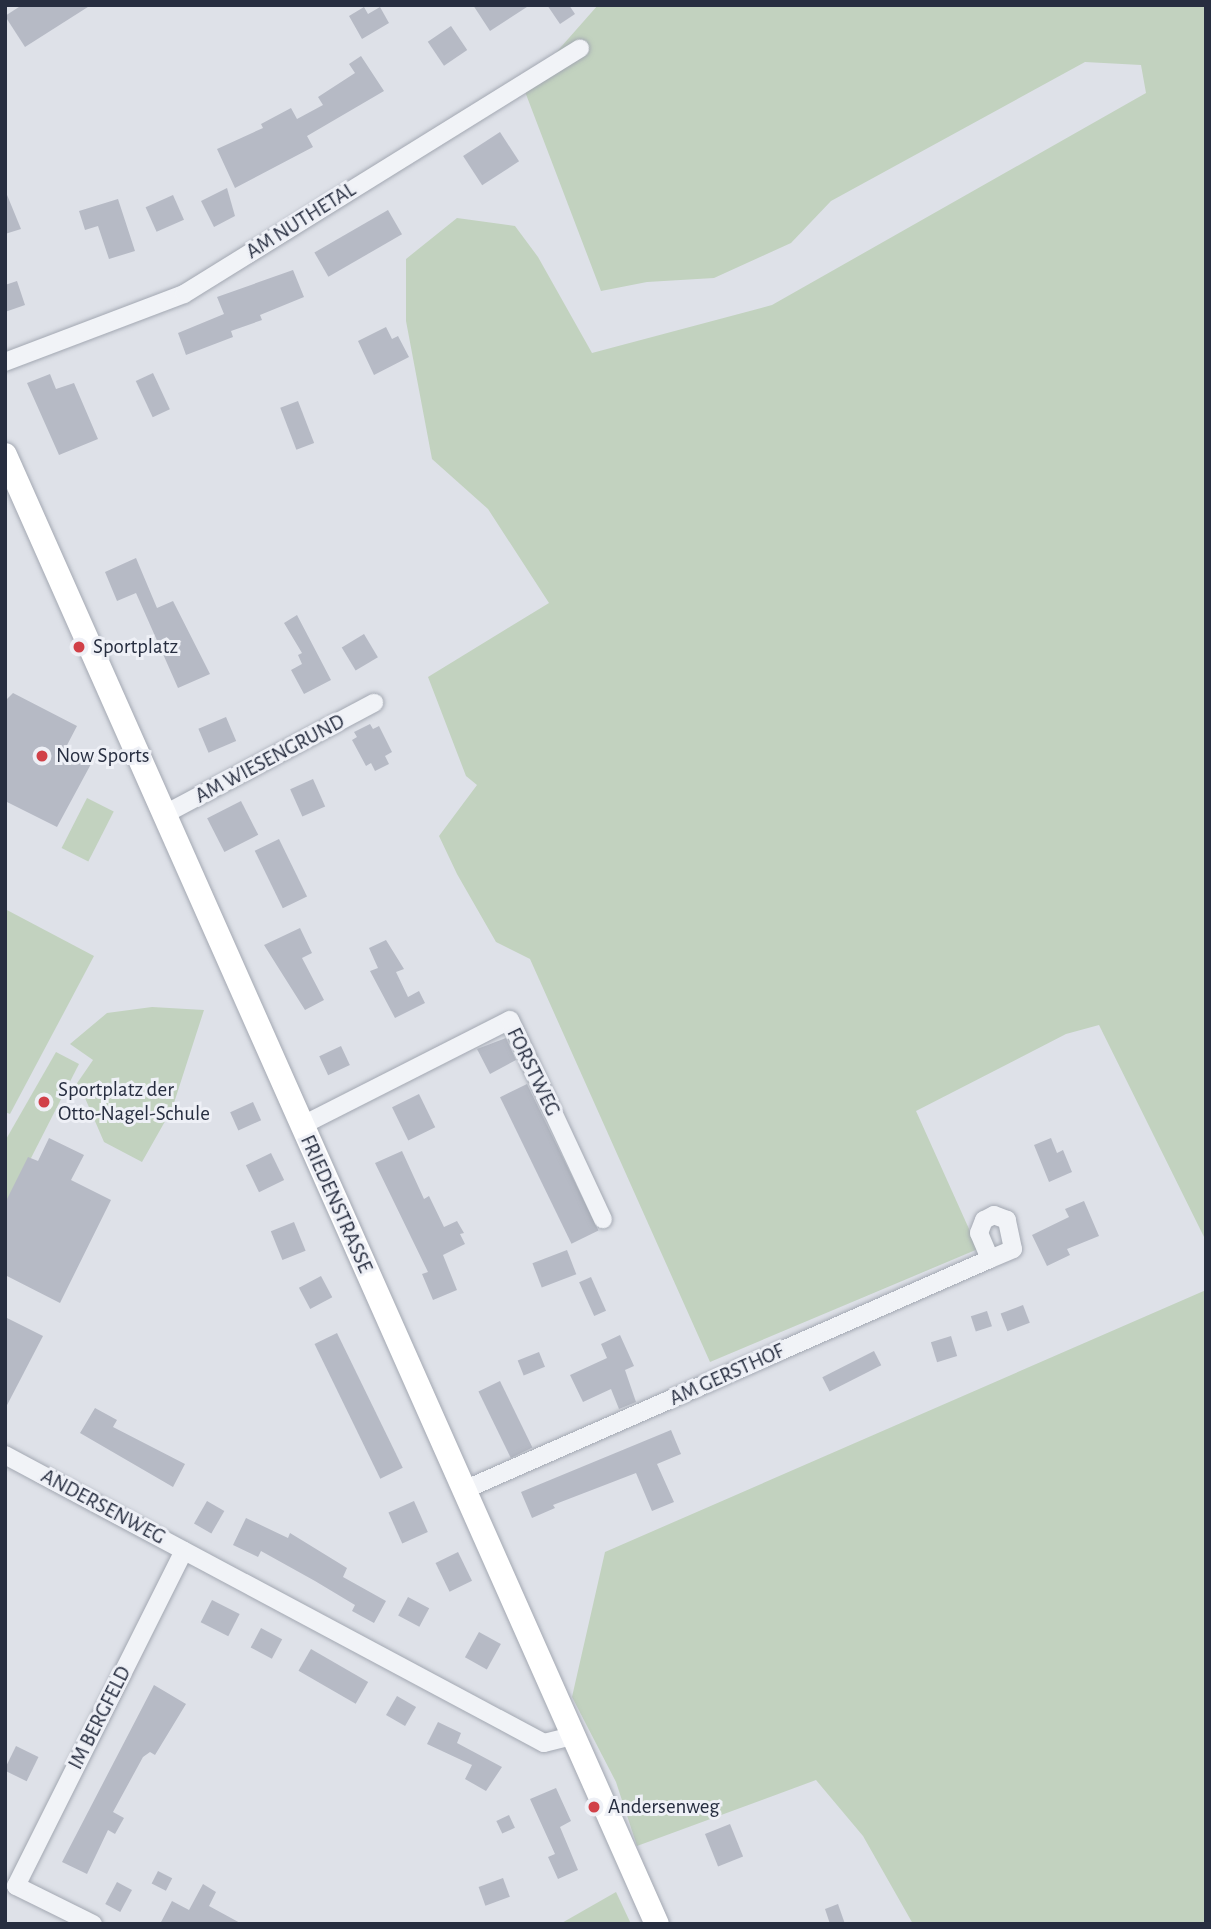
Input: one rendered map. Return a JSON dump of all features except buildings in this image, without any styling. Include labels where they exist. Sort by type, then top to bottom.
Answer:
[{"type":"main road","name":"FRIEDENSTRASSE","points":[[5,455],[12,486],[165,814],[657,1924]]},
{"type":"street","name":"AM NUTHETAL","points":[[5,362],[184,293],[580,48]]},
{"type":"street","name":"AM WIESENGRUND","points":[[165,814],[374,703]]},
{"type":"street","name":"FORSTWEG","points":[[301,1126],[510,1020],[603,1219]]},
{"type":"street","name":"AM GERSTHOF","points":[[464,1490],[990,1259]]},
{"type":"street","name":"ANDERSENWEG","points":[[5,1455],[544,1742],[573,1736]]},
{"type":"street","name":"IM BERGFELD","points":[[93,1924],[16,1886],[184,1551]]},
{"type":"green space","points":[[598,5],[1206,5],[1206,1241],[1099,1025],[1066,1034],[916,1111],[978,1249],[710,1362],[530,959],[496,942],[457,874],[439,836],[477,785],[466,776],[428,677],[549,603],[488,509],[432,459],[406,321],[406,259],[457,218],[515,226],[538,257],[592,353],[772,305],[1146,93],[1141,65],[1085,62],[831,201],[791,243],[714,278],[647,282],[601,291],[524,89]]},
{"type":"green space","points":[[87,798],[114,812],[88,862],[62,848]]},
{"type":"green space","points":[[5,909],[94,956],[10,1114],[5,1112]]},
{"type":"green space","points":[[152,1007],[204,1010],[172,1109],[142,1162],[104,1142],[85,1098],[71,1092],[93,1060],[70,1044],[107,1013]]},
{"type":"green space","name":"Sportplatz der Otto-Nagel-Schule","points":[[56,1052],[79,1064],[5,1209],[5,1141]]},
{"type":"green space","points":[[1206,1290],[1206,1924],[913,1924],[863,1836],[816,1780],[637,1846],[616,1782],[572,1697],[605,1552]]},
{"type":"green space","points":[[616,1892],[631,1924],[560,1924]]},
{"type":"place","name":"Sportplatz","points":[[79,647]]},
{"type":"place","name":"Now Sports","points":[[42,756]]},
{"type":"place","name":"Sportplatz der Otto-Nagel-Schule","points":[[44,1102]]},
{"type":"place","name":"Andersenweg","points":[[594,1807]]}]
